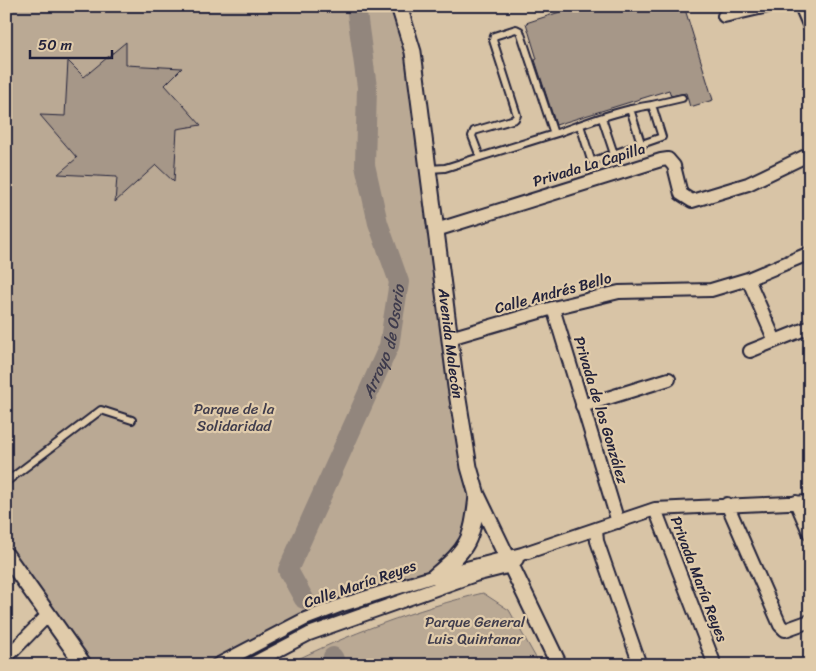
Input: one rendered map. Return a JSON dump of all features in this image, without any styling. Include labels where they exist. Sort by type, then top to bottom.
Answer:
[{"type":"street","name":"Avenida Malecón","points":[[399,6],[413,52],[467,458],[477,495],[559,665]]},
{"type":"street","points":[[724,16],[768,6]]},
{"type":"street","points":[[801,6],[810,27]]},
{"type":"street","name":"Privada La Capilla","points":[[436,230],[661,160],[668,159],[674,166],[682,194],[692,201],[748,184],[810,154]]},
{"type":"street","name":"Calle Andrés Bello","points":[[450,338],[553,308],[619,292],[711,290],[748,279],[810,253]]},
{"type":"street","points":[[748,279],[775,341]]},
{"type":"street","name":"Privada de los González","points":[[553,308],[618,522]]},
{"type":"street","points":[[750,352],[810,327]]},
{"type":"street","points":[[582,406],[669,380]]},
{"type":"street","points":[[435,576],[457,557],[468,543],[477,495]]},
{"type":"street","points":[[796,502],[810,534]]},
{"type":"street","name":"Calle María Reyes","points":[[250,665],[309,634],[476,575],[522,554],[655,509],[727,504],[810,502]]},
{"type":"street","points":[[727,504],[780,625],[785,630],[810,621]]},
{"type":"street","name":"Privada María Reyes","points":[[655,509],[713,660]]},
{"type":"street","points":[[596,530],[597,541],[640,665]]},
{"type":"street","points":[[6,555],[84,665]]},
{"type":"street","name":"Calle María Reyes","points":[[217,665],[305,619],[435,576],[508,562]]},
{"type":"street","points":[[6,658],[48,615]]},
{"type":"lane","points":[[480,156],[472,136],[474,131],[515,119],[517,115],[493,40],[494,36],[516,29],[520,31],[554,134]]},
{"type":"lane","points":[[428,169],[445,168],[630,109],[682,98]]},
{"type":"lane","points":[[580,125],[590,160],[614,154],[642,146],[662,137],[652,105]]},
{"type":"lane","points":[[630,109],[642,146]]},
{"type":"lane","points":[[602,118],[614,154]]},
{"type":"lane","points":[[6,482],[101,410],[132,420]]},
{"type":"green space","name":"Parque de la Solidaridad","points":[[6,6],[396,6],[406,30],[477,495],[468,543],[443,573],[242,665],[86,665],[6,550]]},
{"type":"green space","name":"Parque General Luis Quintanar","points":[[483,593],[509,610],[540,665],[286,665],[333,643],[383,623],[434,606]]},
{"type":"building","points":[[578,6],[684,6],[713,100],[690,107],[686,93],[671,96],[669,90],[556,125],[535,60],[537,59],[526,23]]},
{"type":"building","points":[[126,42],[126,65],[182,68],[165,85],[201,125],[177,129],[174,182],[156,165],[115,202],[117,177],[58,174],[77,158],[40,115],[65,116],[68,61],[84,77]]},
{"type":"waterway","name":"Arroyo de Osorio","points":[[304,599],[288,570],[389,346],[399,282],[378,223],[365,165],[367,87],[356,6]]},
{"type":"waterway","name":"Arroyo de Osorio","points":[[333,657],[336,665]]}]
